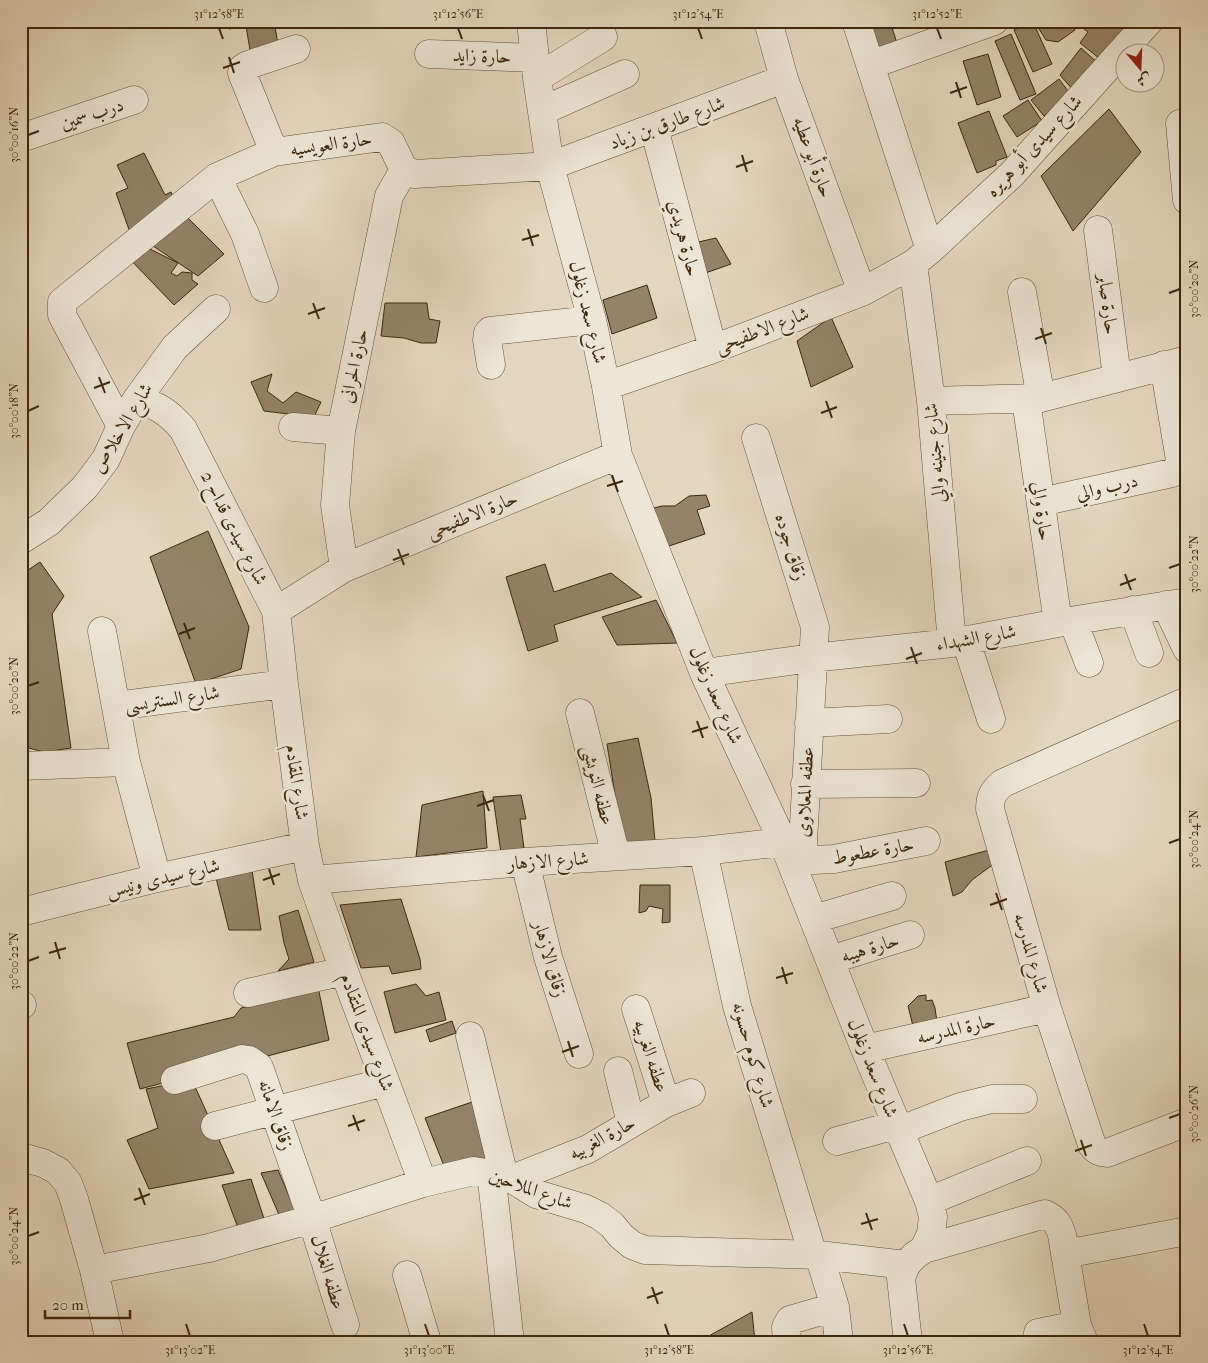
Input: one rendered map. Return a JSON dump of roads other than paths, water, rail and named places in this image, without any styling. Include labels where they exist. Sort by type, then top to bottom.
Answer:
[{"type":"street","name":"شارع سعد زغلول","points":[[531,21],[550,166],[592,320],[618,455],[704,673],[792,854],[814,919],[933,1217],[931,1234],[901,1278],[908,1342]]},
{"type":"street","name":"حارة أبو عطيه","points":[[768,21],[784,79],[862,292]]},
{"type":"street","points":[[856,21],[870,65],[922,257]]},
{"type":"street","points":[[870,65],[994,21]]},
{"type":"street","name":"شارع سيدى أبو هريره","points":[[922,257],[1012,174],[1149,21]]},
{"type":"street","points":[[536,68],[603,38]]},
{"type":"street","points":[[274,152],[242,73],[243,68],[296,49]]},
{"type":"street","name":"حارة زايد","points":[[429,54],[536,68]]},
{"type":"street","points":[[542,111],[625,74]]},
{"type":"street","name":"شارع طارق بن زياد","points":[[550,166],[784,79]]},
{"type":"street","name":"درب سمين","points":[[21,138],[134,100]]},
{"type":"street","points":[[1180,124],[1187,200]]},
{"type":"street","name":"حارة هريدي","points":[[654,128],[713,349]]},
{"type":"street","name":"حارة العويسيه","points":[[121,426],[62,315],[62,302],[217,177],[274,152],[382,136],[391,143],[404,170]]},
{"type":"street","points":[[404,170],[415,174],[550,166]]},
{"type":"street","name":"حارة الحرانى","points":[[344,568],[335,505],[341,431],[389,196],[404,170]]},
{"type":"street","points":[[217,177],[245,234],[264,288]]},
{"type":"street","name":"حارة صابر","points":[[1098,230],[1117,377]]},
{"type":"street","name":"شارع الاطفيحى","points":[[606,386],[713,349],[862,292],[922,257]]},
{"type":"street","name":"شارع جنينه والي","points":[[922,257],[930,401],[959,642],[991,719]]},
{"type":"street","name":"حارة والي","points":[[1022,292],[1034,399],[1041,502],[1066,622],[1089,663]]},
{"type":"street","name":"شارع الاخلاص","points":[[21,540],[49,522],[85,488],[106,459],[121,426],[137,399],[176,347],[216,309]]},
{"type":"street","points":[[491,365],[486,340],[490,331],[592,320]]},
{"type":"street","points":[[930,401],[1034,399],[1175,362]]},
{"type":"street","name":"درب والي","points":[[1041,502],[1177,470],[1180,460],[1175,362]]},
{"type":"street","name":"شارع سيدى قداح 2","points":[[137,399],[154,404],[170,415],[183,429],[276,611],[284,684]]},
{"type":"street","points":[[293,427],[341,431]]},
{"type":"street","name":"زقاق جوده","points":[[756,438],[811,612],[814,628],[812,658]]},
{"type":"street","name":"حارة الاطفيحى","points":[[276,611],[344,568],[618,455]]},
{"type":"street","points":[[1177,603],[1187,649]]},
{"type":"street","name":"شارع الشهداء","points":[[704,673],[812,658],[959,642],[1177,603]]},
{"type":"street","points":[[1133,610],[1149,653]]},
{"type":"street","points":[[102,631],[116,706]]},
{"type":"street","name":"عطفه المعلاوى","points":[[792,854],[805,784],[812,658]]},
{"type":"street","name":"شارع السنتريسى","points":[[157,878],[126,762],[116,706],[284,684]]},
{"type":"street","name":"شارع المقادم","points":[[284,684],[305,846],[312,880]]},
{"type":"street","name":"شارع المدرسه","points":[[1187,701],[1003,784],[995,790],[990,799],[990,809],[1048,1008],[1092,1145],[1101,1152],[1107,1153],[1187,1122]]},
{"type":"street","name":"عطفه النويشى","points":[[580,713],[616,856]]},
{"type":"street","name":"عطفه المعلاوى","points":[[809,723],[888,719]]},
{"type":"street","points":[[21,766],[126,762]]},
{"type":"street","points":[[805,784],[916,783]]},
{"type":"street","name":"حارة عطعوط","points":[[792,854],[834,859],[926,841]]},
{"type":"street","name":"شارع سيدى ونيس","points":[[21,912],[157,878],[305,846]]},
{"type":"street","name":"شارع الازهار","points":[[312,880],[525,862],[703,851],[792,854]]},
{"type":"street","name":"شارع كوم حسونه","points":[[703,851],[737,1006],[816,1255],[835,1306],[840,1342]]},
{"type":"street","name":"زقاق الازهار","points":[[525,862],[548,957],[579,1054]]},
{"type":"street","name":"شارع سيدى المتقادم","points":[[312,880],[422,1183]]},
{"type":"street","points":[[814,919],[892,896]]},
{"type":"street","name":"حارة هيبه","points":[[830,960],[910,936]]},
{"type":"street","points":[[248,993],[344,971]]},
{"type":"street","name":"حارة المدرسه","points":[[865,1049],[1048,1008]]},
{"type":"street","name":"عطفه الغربيه","points":[[636,1009],[666,1103]]},
{"type":"street","points":[[470,1036],[502,1176],[510,1342]]},
{"type":"street","name":"زقاق الامانه","points":[[175,1080],[242,1059],[249,1060],[259,1068],[312,1219]]},
{"type":"street","points":[[618,1070],[631,1123]]},
{"type":"street","points":[[215,1126],[385,1082]]},
{"type":"street","name":"حارة الغربيه","points":[[502,1176],[588,1149],[666,1103],[691,1093]]},
{"type":"street","points":[[837,1141],[897,1128],[960,1106],[992,1099],[1023,1099]]},
{"type":"street","points":[[21,1157],[43,1163],[58,1171],[68,1183],[94,1270],[110,1342]]},
{"type":"street","points":[[928,1202],[1027,1161]]},
{"type":"street","name":"شارع الملاحين","points":[[94,1270],[209,1248],[312,1219],[422,1183],[474,1171],[502,1176],[536,1194],[572,1204],[600,1216],[632,1245],[645,1250],[915,1257]]},
{"type":"street","points":[[915,1257],[1045,1214],[1059,1226],[1081,1333],[1038,1333]]},
{"type":"street","name":"عطفه الغلال","points":[[312,1219],[345,1325]]},
{"type":"street","points":[[1065,1254],[1187,1232]]},
{"type":"street","points":[[407,1274],[427,1342]]},
{"type":"street","points":[[787,1342],[786,1328],[790,1320],[835,1306]]}]
